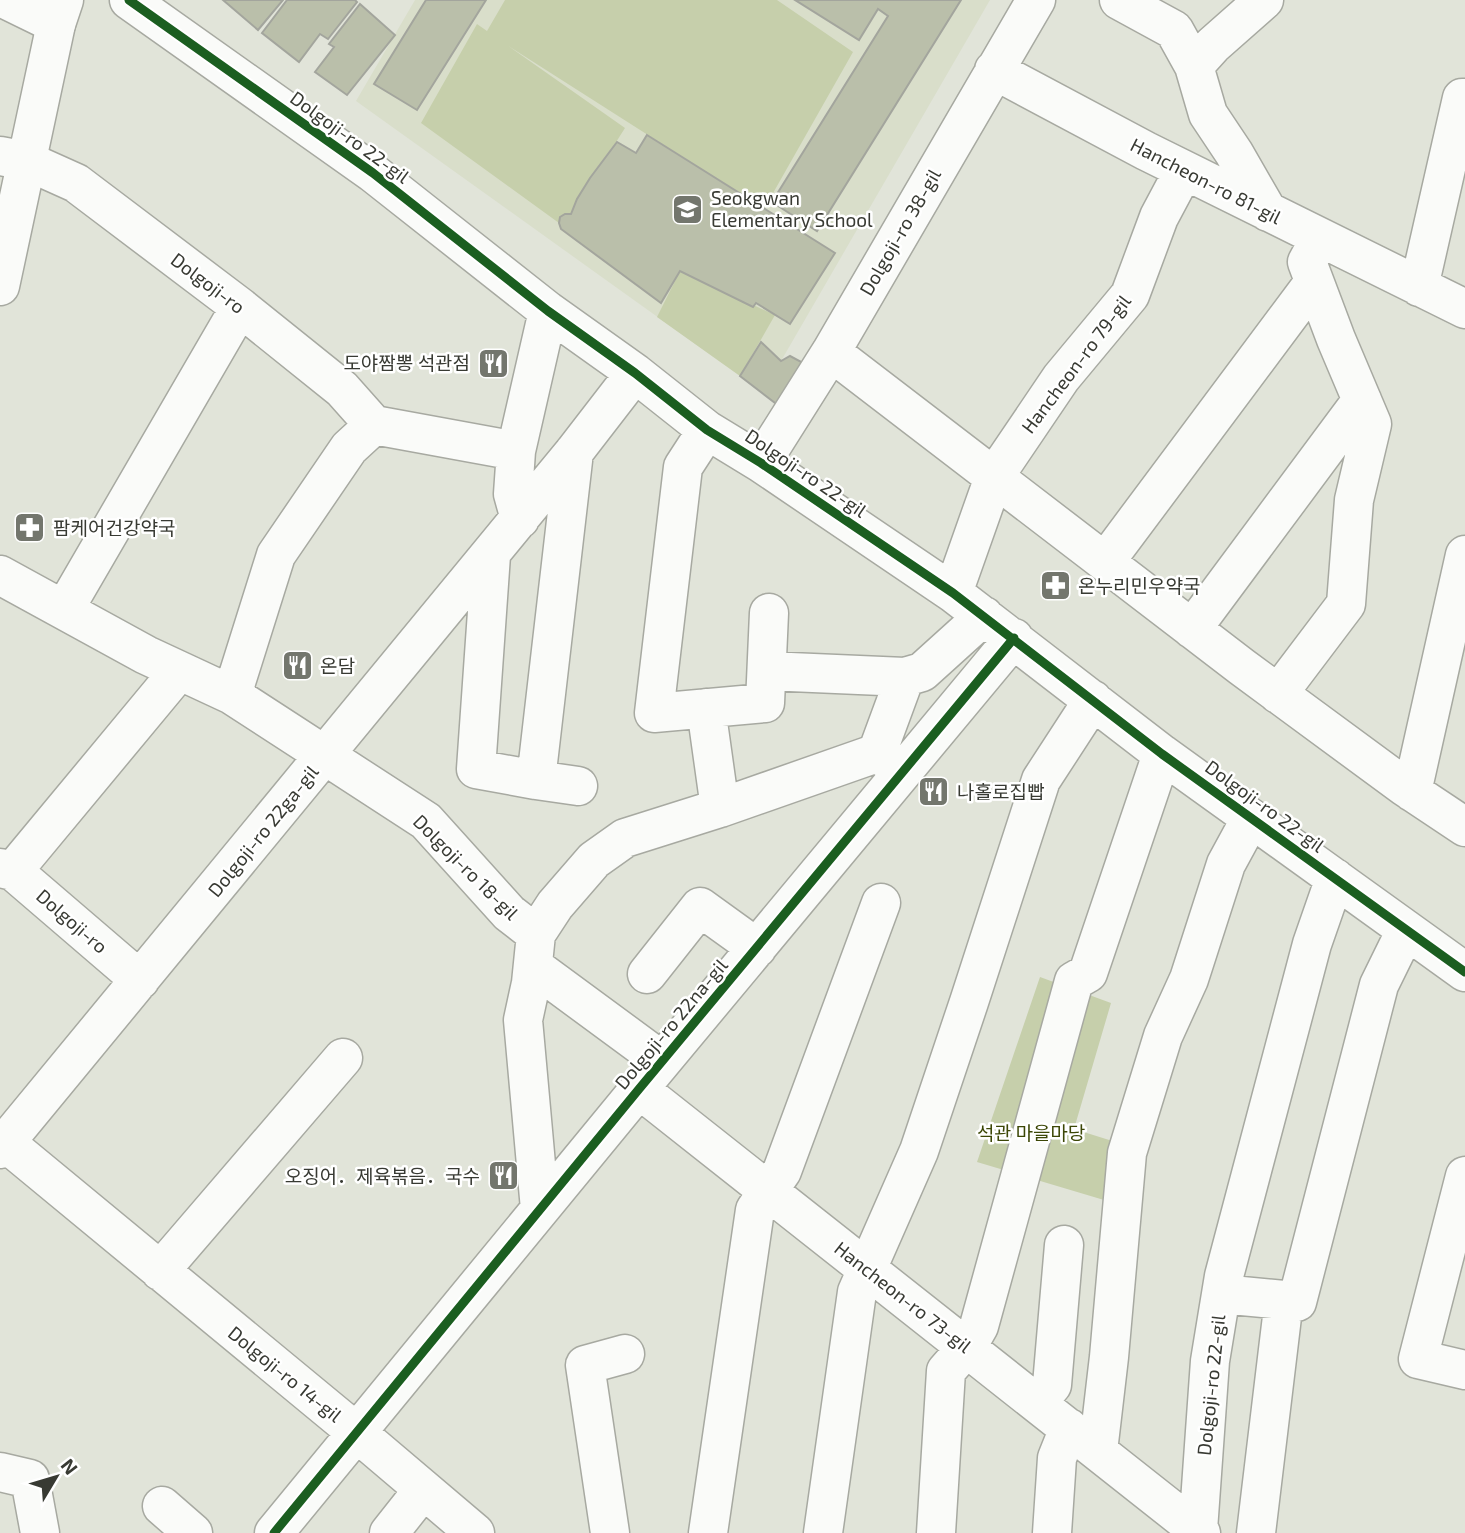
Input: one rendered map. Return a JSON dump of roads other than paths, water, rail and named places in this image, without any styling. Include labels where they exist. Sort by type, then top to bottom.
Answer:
[{"type":"street","points":[[0,286],[13,158],[60,12],[7,0]]},
{"type":"street","name":"Dolgoji-ro 22-gil","points":[[129,0],[373,173],[548,311],[635,373],[708,430],[953,593],[1163,754],[1465,972]]},
{"type":"street","name":"Dolgoji-ro 38-gil","points":[[761,463],[831,352],[1036,0]]},
{"type":"street","points":[[1119,0],[1174,30],[1194,65],[1208,114],[1268,212]]},
{"type":"street","points":[[1194,65],[1264,0]]},
{"type":"street","name":"Hancheon-ro 81-gil","points":[[994,70],[1184,170],[1465,309]]},
{"type":"street","points":[[1419,287],[1462,98],[1465,98]]},
{"type":"street","name":"Dolgoji-ro","points":[[13,158],[76,183],[240,307],[342,389],[374,425]]},
{"type":"street","name":"Hancheon-ro 79-gil","points":[[953,593],[994,477],[1061,378],[1130,295],[1159,217],[1184,170]]},
{"type":"street","points":[[1279,694],[1346,604],[1354,500],[1372,424],[1307,262],[1320,238]]},
{"type":"street","points":[[1105,562],[1314,282]]},
{"type":"street","points":[[64,610],[240,307]]},
{"type":"street","points":[[520,519],[513,494],[516,451],[548,311]]},
{"type":"street","points":[[831,352],[1192,629],[1412,792],[1465,827]]},
{"type":"street","name":"Dolgoji-ro 22ga-gil","points":[[2,1144],[491,555],[635,373]]},
{"type":"street","points":[[1192,629],[1362,400]]},
{"type":"street","points":[[232,695],[276,555],[349,448],[374,425],[516,451]]},
{"type":"street","points":[[708,430],[683,467],[654,713],[765,703],[769,612]]},
{"type":"street","points":[[536,780],[574,452]]},
{"type":"street","points":[[491,555],[476,769],[578,786]]},
{"type":"street","points":[[1412,792],[1465,555]]},
{"type":"street","name":"Dolgoji-ro 18-gil","points":[[0,575],[146,655],[232,695],[426,821],[509,913],[534,950],[651,1075]]},
{"type":"street","points":[[767,671],[905,677],[922,672],[984,616]]},
{"type":"street","name":"Dolgoji-ro 22na-gil","points":[[276,1532],[757,948],[890,762],[1014,639]]},
{"type":"street","points":[[7,869],[179,671]]},
{"type":"street","points":[[890,762],[905,677]]},
{"type":"street","points":[[823,1533],[857,1292],[919,1151],[1041,780],[1093,700]]},
{"type":"street","points":[[706,708],[720,808]]},
{"type":"street","points":[[936,1533],[946,1371],[967,1347],[979,1326],[1074,981],[1088,973],[1163,754]]},
{"type":"street","name":"Dolgoji-ro 18-gil","points":[[540,1209],[523,1020],[531,983],[534,950],[555,905],[594,860],[625,838],[720,808],[890,762]]},
{"type":"street","name":"Dolgoji-ro 22-gil","points":[[1052,1533],[1057,1458],[1083,1439],[1109,1357],[1127,1153],[1163,1036],[1189,979],[1226,864],[1251,818]]},
{"type":"street","name":"Dolgoji-ro","points":[[7,869],[140,980]]},
{"type":"street","name":"Dolgoji-ro 22-gil","points":[[1200,1531],[1210,1361],[1224,1276],[1312,944],[1335,878]]},
{"type":"street","points":[[708,1533],[755,1210],[782,1171],[881,903]]},
{"type":"street","points":[[647,974],[700,907],[757,948]]},
{"type":"street","points":[[1221,1294],[1297,1302],[1379,985],[1406,930]]},
{"type":"street","points":[[160,1271],[343,1058]]},
{"type":"street","name":"Hancheon-ro 73-gil","points":[[651,1075],[768,1191],[1083,1439],[1159,1517],[1200,1531]]},
{"type":"street","name":"Dolgoji-ro 14-gil","points":[[2,1144],[356,1432],[475,1533]]},
{"type":"street","points":[[1465,1176],[1418,1359],[1465,1370]]},
{"type":"street","points":[[1037,1403],[1052,1385],[1063,1245]]},
{"type":"street","points":[[1256,1533],[1284,1300]]},
{"type":"street","points":[[610,1533],[585,1365],[625,1354]]},
{"type":"street","points":[[0,1472],[30,1479],[40,1533]]},
{"type":"street","points":[[388,1533],[423,1490]]},
{"type":"street","points":[[162,1506],[193,1533]]},
{"type":"place","name":"Seokgwan Elementary School","points":[[688,209]]},
{"type":"place","name":"도야짬뽕 석관점","points":[[493,363]]},
{"type":"place","name":"팜케어건강약국","points":[[30,528]]},
{"type":"place","name":"온누리민우약국","points":[[1055,586]]},
{"type":"place","name":"온담","points":[[297,666]]},
{"type":"place","name":"나홀로집빱","points":[[934,792]]},
{"type":"place","name":"오징어．제육볶음．국수","points":[[503,1176]]},
{"type":"park label","name":"석관 마을마당","points":[[1031,1133]]}]
